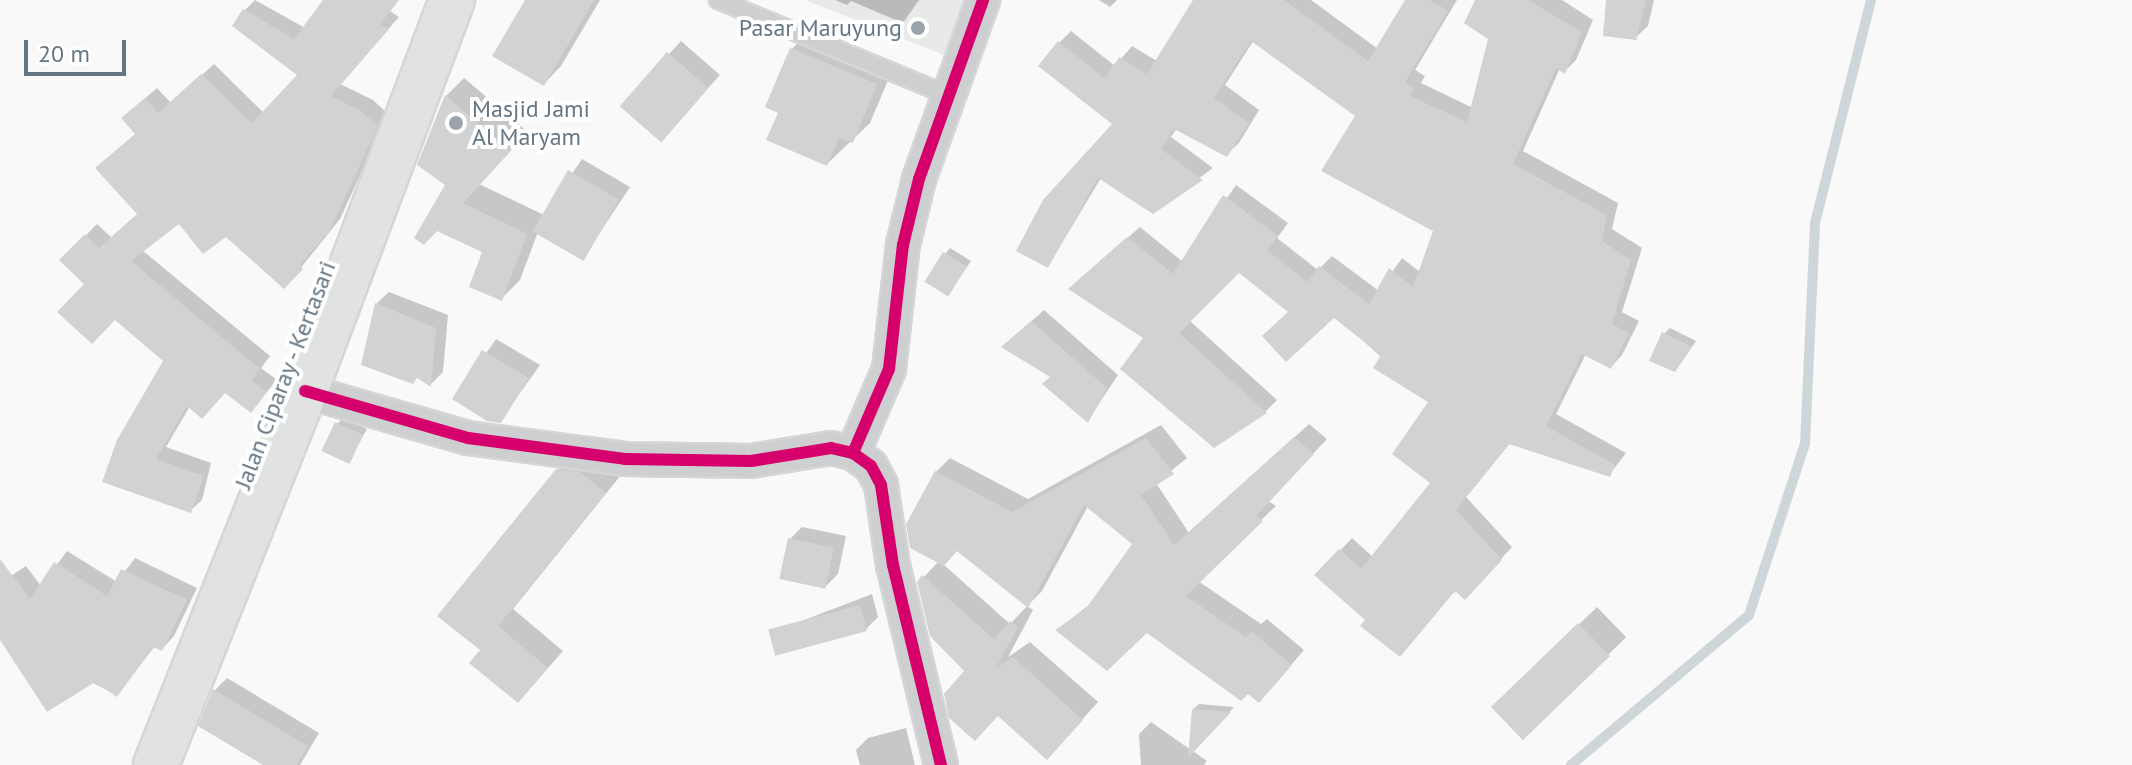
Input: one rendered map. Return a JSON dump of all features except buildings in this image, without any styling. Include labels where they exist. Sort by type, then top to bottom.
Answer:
[{"type":"main road","name":"Jalan Ciparay - Kertasari","points":[[156,765],[305,391],[452,0]]},
{"type":"street","points":[[853,453],[889,369],[903,245],[947,95],[983,0]]},
{"type":"street","points":[[305,391],[468,438],[625,459],[751,461],[821,448],[853,453],[871,466],[881,485],[893,565],[941,765]]},
{"type":"lane","points":[[718,0],[947,95]]},
{"type":"shaded area","name":"Pasar Maruyung","points":[[805,0],[969,0],[949,57]]},
{"type":"waterway","points":[[1571,765],[1749,615],[1805,444],[1815,223],[1871,0]]},
{"type":"cycle path","points":[[853,453],[889,369],[903,245],[919,179],[983,0]]},
{"type":"cycle path","points":[[305,391],[468,438],[625,459],[751,461],[831,448],[853,453],[871,466],[881,485],[893,565],[941,765]]},
{"type":"place","name":"Pasar Maruyung","points":[[918,28]]},
{"type":"place","name":"Masjid Jami Al Maryam","points":[[456,123]]}]
